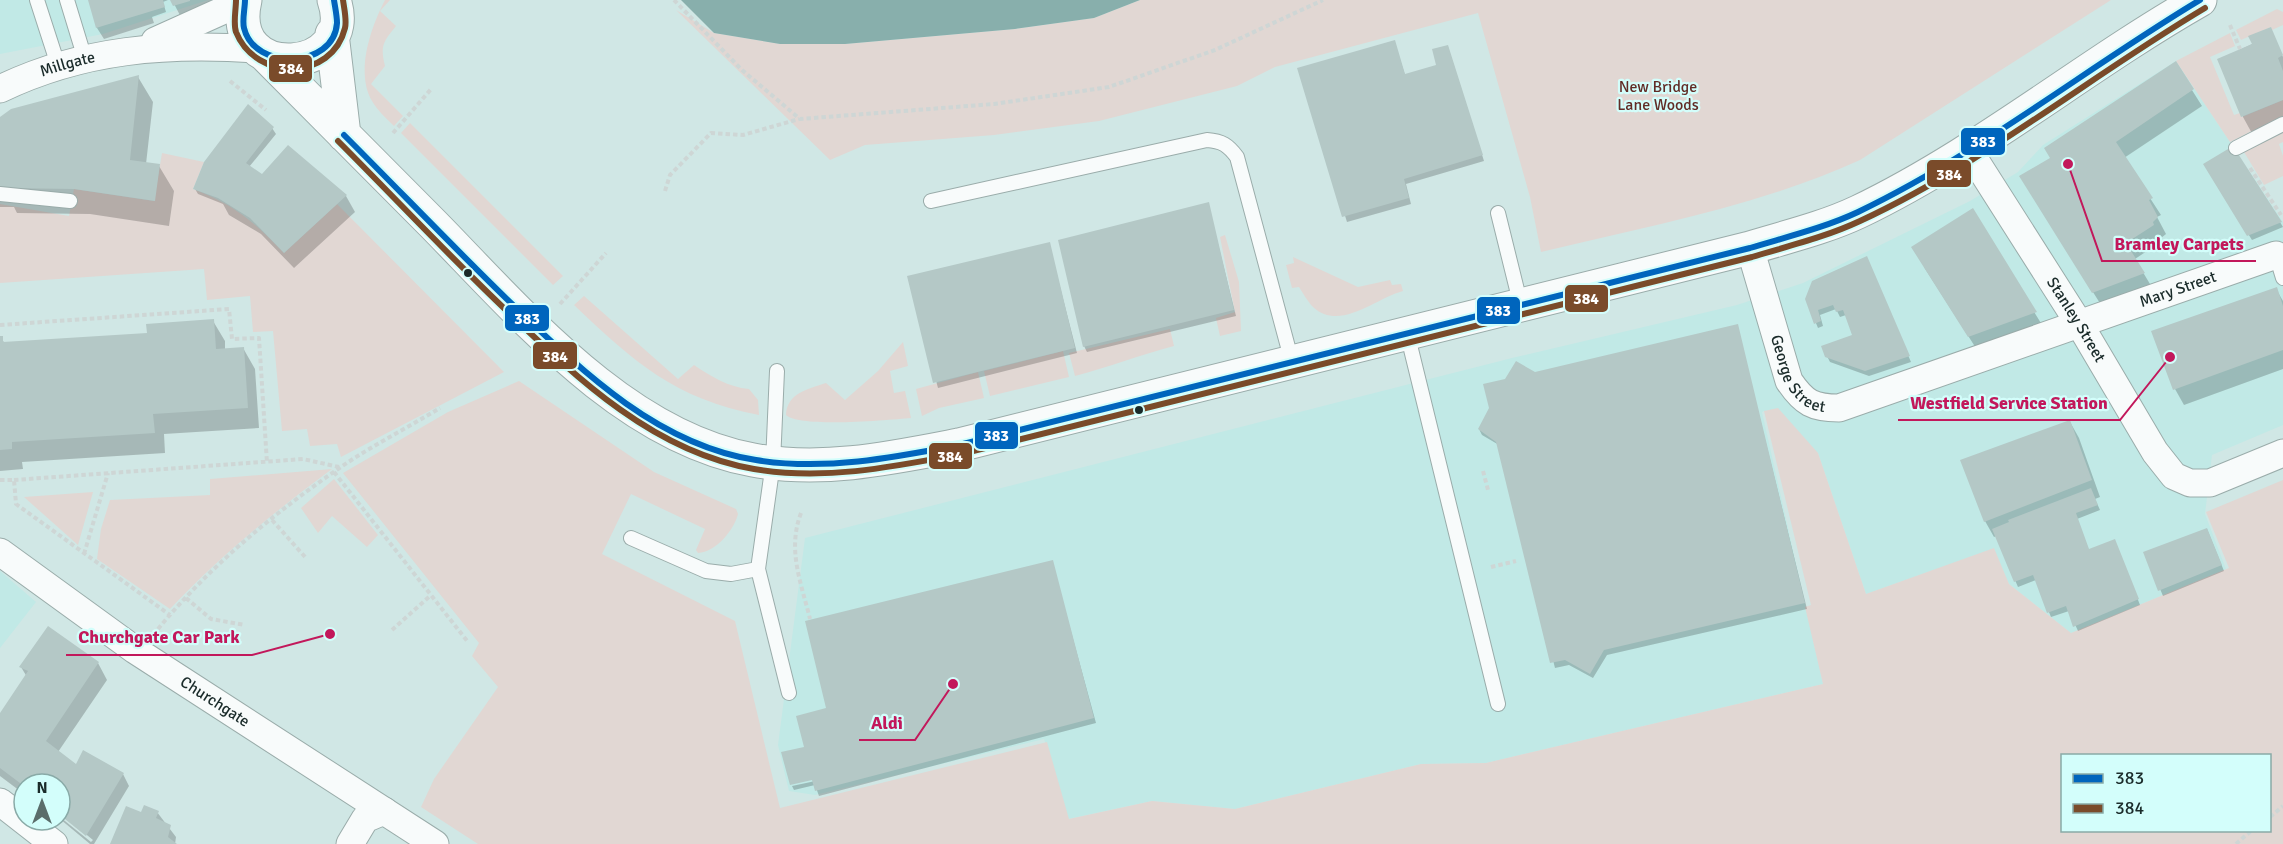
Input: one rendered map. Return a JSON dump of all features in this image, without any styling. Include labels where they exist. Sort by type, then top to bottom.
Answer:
[{"type":"street","name":"Millgate","points":[[138,48],[245,0]]},
{"type":"street","points":[[245,0],[244,27],[261,52],[535,325],[617,399],[657,426],[697,445],[752,460],[773,463],[839,464],[876,461],[959,445],[1750,248],[1855,213],[1907,186],[1968,149],[2144,32],[2200,0]]},
{"type":"street","points":[[261,52],[286,62],[298,61],[319,52],[338,14]]},
{"type":"street","points":[[338,14],[344,135]]},
{"type":"street","name":"Millgate","points":[[0,89],[58,65],[138,48],[196,46],[261,52]]},
{"type":"street","name":"Stanley Street","points":[[1968,149],[2080,325],[2156,452],[2174,476],[2190,483],[2210,483],[2283,453]]},
{"type":"street","name":"George Street","points":[[1750,248],[1789,381],[1800,397],[1820,408],[1839,408],[2080,325]]},
{"type":"street","name":"Mary Street","points":[[2080,325],[2279,266]]},
{"type":"street","name":"Churchgate","points":[[0,552],[139,653],[435,844]]},
{"type":"street","points":[[0,802],[54,844]]},
{"type":"street","points":[[350,844],[365,819],[384,811]]},
{"type":"lane","points":[[37,0],[58,65]]},
{"type":"lane","points":[[67,0],[85,59]]},
{"type":"lane","points":[[2236,148],[2283,124]]},
{"type":"lane","points":[[931,201],[1207,140],[1220,141],[1229,146],[1237,157],[1292,362]]},
{"type":"lane","points":[[0,194],[70,201]]},
{"type":"lane","points":[[1498,213],[1521,306]]},
{"type":"lane","points":[[1407,333],[1498,704]]},
{"type":"lane","points":[[777,371],[773,463],[758,569],[789,693]]},
{"type":"lane","points":[[632,538],[706,571],[730,574],[758,569]]},
{"type":"path","points":[[674,0],[742,69],[800,119]]},
{"type":"path","points":[[665,191],[670,175],[711,133],[743,135],[800,119],[994,104],[1109,87],[1215,50],[1323,0]]},
{"type":"path","points":[[2230,25],[2240,49]]},
{"type":"path","points":[[393,133],[432,88]]},
{"type":"path","points":[[2236,148],[2281,215]]},
{"type":"path","points":[[535,325],[560,304],[606,253]]},
{"type":"path","points":[[553,297],[567,312]]},
{"type":"path","points":[[0,325],[230,309],[232,339],[259,338],[267,463]]},
{"type":"path","points":[[139,653],[170,615],[241,544],[340,467],[440,408]]},
{"type":"path","points":[[0,480],[303,459],[340,467]]},
{"type":"path","points":[[1483,471],[1488,490]]},
{"type":"path","points":[[334,472],[468,642]]},
{"type":"path","points":[[84,554],[108,473]]},
{"type":"path","points":[[14,480],[16,504],[170,615]]},
{"type":"path","points":[[801,513],[794,531],[793,545],[810,620]]},
{"type":"path","points":[[272,520],[306,558]]},
{"type":"path","points":[[1490,568],[1516,561]]},
{"type":"path","points":[[392,630],[431,595]]},
{"type":"path","points":[[186,598],[211,620],[245,625]]},
{"type":"path","points":[[2271,816],[2283,806]]},
{"type":"path","points":[[2236,844],[2251,832]]},
{"type":"shaded area","points":[[0,0],[208,0],[103,34],[0,54]]},
{"type":"shaded area","points":[[681,0],[1140,0],[1094,18],[1015,29],[845,44],[780,44],[714,33]]},
{"type":"shaded area","points":[[2176,61],[2283,222],[2283,425],[2212,455],[2205,514],[2226,569],[2071,633],[2009,584],[1993,549],[1866,594],[1818,453],[1764,411],[1762,412],[1823,684],[1486,763],[1421,764],[1235,809],[1152,801],[1068,819],[1044,739],[815,795],[789,791],[778,745],[805,538],[1512,358],[1737,305],[1803,283],[1970,201],[2018,172],[2043,145]]},
{"type":"shaded area","points":[[0,571],[36,602],[0,648]]},
{"type":"green space","points":[[385,0],[390,0],[380,11]]},
{"type":"green space","name":"New Bridge Lane Woods","points":[[1140,0],[2111,0],[1860,160],[1783,190],[1743,202],[1662,224],[1541,252],[1530,197],[1478,13],[1275,67],[1237,86],[1099,121],[994,135],[865,145],[830,160],[676,10],[714,33],[781,44],[845,44],[1015,29],[1094,18]]},
{"type":"green space","points":[[2277,9],[2283,12],[2283,25],[2272,30],[2271,27],[2241,40],[2236,30]]},
{"type":"green space","points":[[380,11],[396,26],[384,44],[385,66],[371,84],[403,116],[394,126],[379,111],[367,89],[365,63],[370,36]]},
{"type":"green space","points":[[2230,33],[2235,46],[2210,57],[2234,115],[2240,113],[2242,117],[2283,100],[2283,116],[2230,142],[2176,61]]},
{"type":"green space","points":[[410,123],[563,276],[553,285],[401,133]]},
{"type":"green space","points":[[2283,132],[2283,142],[2279,144],[2283,156],[2283,176],[2264,185],[2244,152]]},
{"type":"green space","points":[[162,153],[204,162],[193,189],[221,201],[243,215],[284,253],[337,204],[504,372],[341,457],[337,444],[310,446],[307,429],[282,431],[273,331],[253,332],[250,296],[207,300],[204,269],[0,283],[0,204],[69,216],[74,189],[154,201]]},
{"type":"green space","points":[[1225,235],[1239,282],[1241,331],[1220,336],[1216,318],[1235,312],[1220,237]]},
{"type":"green space","points":[[1293,257],[1358,287],[1390,280],[1392,285],[1401,284],[1403,291],[1346,315],[1324,314],[1313,307],[1299,287],[1292,288],[1286,265],[1294,263]]},
{"type":"green space","points":[[584,296],[678,379],[694,365],[727,384],[749,389],[758,400],[759,415],[703,399],[679,388],[637,361],[574,305]]},
{"type":"green space","points":[[1170,329],[1174,346],[1075,376],[1069,353]]},
{"type":"green space","points":[[903,342],[908,366],[890,371],[894,393],[905,391],[911,418],[826,422],[794,419],[786,415],[787,408],[794,397],[826,383],[845,400],[878,371]]},
{"type":"green space","points":[[1063,351],[1069,377],[990,396],[984,371]]},
{"type":"green space","points":[[978,372],[984,398],[939,408],[922,416],[916,389]]},
{"type":"green space","points":[[519,381],[654,472],[736,509],[738,514],[736,520],[723,539],[711,549],[698,553],[696,550],[705,529],[631,494],[602,554],[735,621],[780,808],[1047,742],[1069,819],[1152,801],[1235,809],[1421,764],[1486,763],[1823,684],[1805,607],[1811,605],[1764,411],[1778,408],[1818,453],[1866,594],[1994,548],[2009,584],[2071,633],[2229,568],[2206,512],[2283,480],[2283,844],[478,844],[421,807],[434,779],[498,687],[472,656],[479,643],[343,473],[448,412]]},
{"type":"green space","points":[[332,469],[248,535],[170,609],[97,559],[101,529],[110,500],[210,495],[210,479]]},
{"type":"green space","points":[[334,479],[378,535],[367,547],[332,516],[318,533],[301,508]]},
{"type":"green space","points":[[93,492],[78,545],[24,497]]},
{"type":"building","points":[[88,0],[163,0],[165,7],[96,28]]},
{"type":"building","points":[[170,0],[190,0],[190,1],[173,6]]},
{"type":"building","points":[[2271,27],[2283,55],[2278,58],[2283,71],[2283,100],[2241,117],[2217,59],[2252,44],[2248,36]]},
{"type":"building","points":[[1395,40],[1405,74],[1436,65],[1432,49],[1448,45],[1483,155],[1404,179],[1409,198],[1342,217],[1297,68]]},
{"type":"building","points":[[2176,61],[2194,89],[2116,142],[2153,198],[2149,200],[2158,217],[2153,222],[2154,225],[2126,243],[2145,273],[2092,293],[2019,176],[2050,158],[2044,148]]},
{"type":"building","points":[[139,75],[130,160],[160,164],[155,201],[74,189],[0,188],[0,117],[11,109]]},
{"type":"building","points":[[248,104],[274,127],[246,163],[262,174],[288,145],[347,195],[284,253],[250,218],[218,198],[193,189],[204,162]]},
{"type":"building","points":[[2233,146],[2282,222],[2247,236],[2203,164]]},
{"type":"building","points":[[1209,202],[1234,310],[1083,347],[1058,240]]},
{"type":"building","points":[[1973,208],[2037,312],[1968,337],[1911,247]]},
{"type":"building","points":[[1050,242],[1075,348],[933,383],[907,276]]},
{"type":"building","points":[[1867,256],[1910,356],[1865,371],[1825,357],[1821,346],[1852,335],[1843,310],[1836,312],[1833,305],[1818,310],[1821,321],[1814,324],[1805,299],[1812,281]]},
{"type":"building","points":[[2277,287],[2283,306],[2283,350],[2173,390],[2151,331]]},
{"type":"building","points":[[214,319],[216,349],[244,347],[248,408],[153,414],[155,433],[12,442],[12,449],[0,450],[0,336],[3,336],[3,342],[147,333],[146,324]]},
{"type":"building","points":[[1738,324],[1805,603],[1604,650],[1590,674],[1565,660],[1550,663],[1496,442],[1478,429],[1489,408],[1483,384],[1505,379],[1516,361],[1535,372]]},
{"type":"building","points":[[2070,420],[2092,480],[1984,522],[1960,460]]},
{"type":"building","points":[[2091,488],[2098,505],[2076,513],[2089,549],[2115,539],[2139,599],[2073,627],[2066,606],[2047,613],[2033,575],[2014,582],[1992,529],[2009,522],[2008,520]]},
{"type":"building","points":[[2207,528],[2222,565],[2158,591],[2143,552]]},
{"type":"building","points":[[1053,560],[1094,718],[815,791],[812,780],[790,785],[781,752],[804,747],[796,716],[826,708],[805,621]]},
{"type":"building","points":[[48,626],[99,662],[46,741],[76,764],[83,750],[124,773],[86,836],[72,825],[72,772],[12,772],[12,777],[0,768],[0,713],[28,671],[19,667]]},
{"type":"building","points":[[144,805],[159,811],[156,818],[171,825],[168,837],[177,844],[110,844],[126,806],[141,812]]},
{"type":"transit line","name":"384","points":[[236,0],[235,28],[246,48],[260,60],[276,67],[293,69],[310,66],[325,58],[337,45],[346,25],[343,0]]},
{"type":"transit line","name":"383","points":[[245,0],[243,25],[251,42],[262,52],[293,59],[309,56],[323,49],[333,38],[337,23],[334,0]]},
{"type":"transit line","name":"383","points":[[344,135],[514,306],[567,356],[624,402],[687,439],[720,452],[781,463],[832,464],[858,462],[959,445],[1750,248],[1818,228],[1858,212],[1946,164],[2200,0]]},
{"type":"transit line","name":"384","points":[[338,141],[444,249],[562,362],[590,387],[651,430],[683,447],[718,460],[754,469],[806,474],[832,473],[884,468],[961,454],[1752,257],[1820,237],[1847,227],[1905,198],[1993,147],[2205,8]]},
{"type":"place","name":"Bramley Carpets","points":[[2068,164]]},
{"type":"place","name":"Westfield Service Station","points":[[2170,357]]},
{"type":"place","name":"Churchgate Car Park","points":[[330,634]]},
{"type":"place","name":"Aldi","points":[[953,684]]}]
